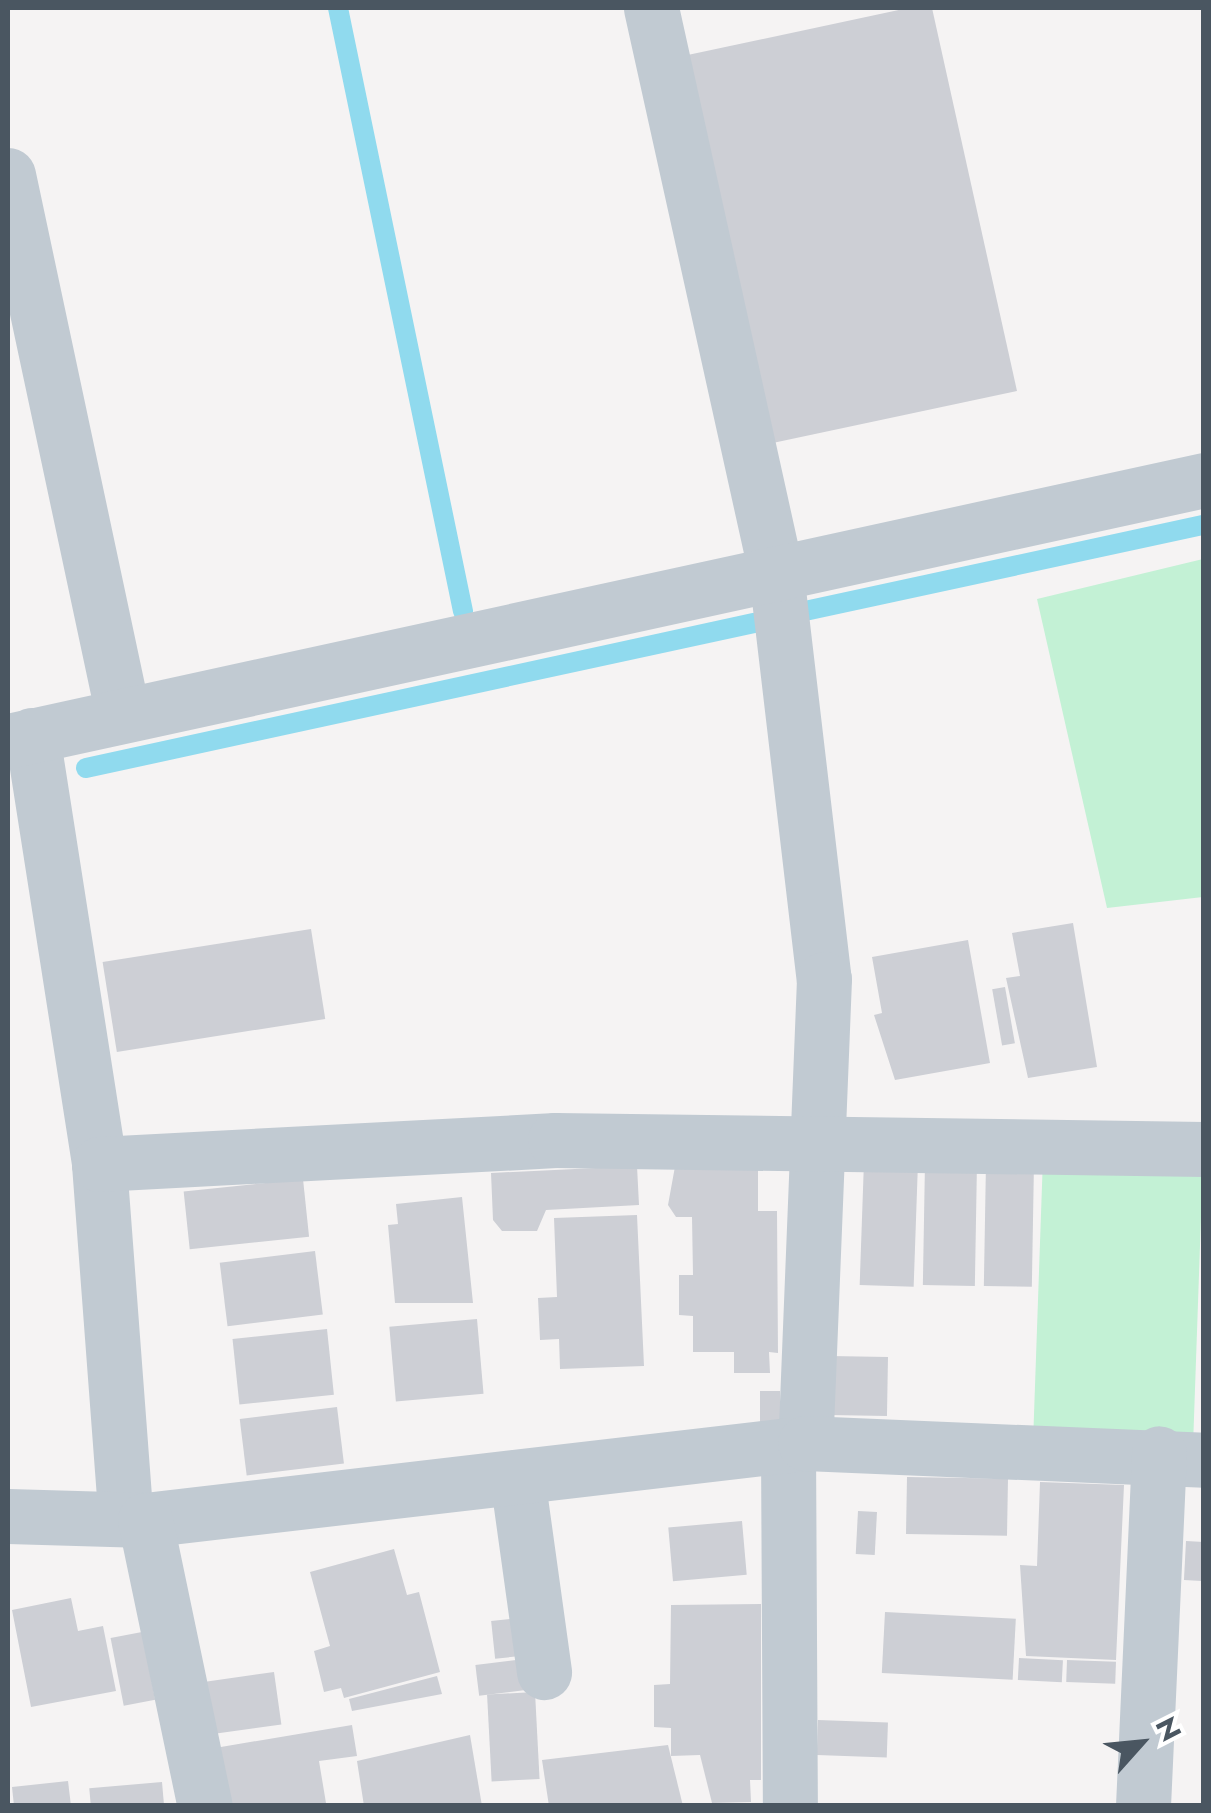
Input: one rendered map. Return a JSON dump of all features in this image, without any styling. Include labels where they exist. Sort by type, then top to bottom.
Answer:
[{"type":"street","points":[[651,8],[776,573],[824,979],[797,1444],[790,1806]]},
{"type":"street","points":[[8,175],[123,715]]},
{"type":"street","points":[[204,1806],[136,1520],[99,1164],[20,738],[1204,480]]},
{"type":"street","points":[[99,1164],[555,1140],[815,1138],[1204,1148]]},
{"type":"street","points":[[8,1516],[136,1520],[797,1444],[1182,1457],[1143,1806]]},
{"type":"street","points":[[517,1477],[544,1672]]},
{"type":"green space","points":[[1203,559],[1203,897],[1107,908],[1037,599]]},
{"type":"green space","points":[[1043,1157],[1203,1163],[1193,1436],[1033,1431]]},
{"type":"building","points":[[908,8],[932,8],[1017,391],[768,444],[683,56]]},
{"type":"building","points":[[1073,923],[1097,1067],[1028,1078],[1006,978],[1020,976],[1012,933]]},
{"type":"building","points":[[311,929],[325,1019],[117,1052],[103,962]]},
{"type":"building","points":[[968,940],[990,1063],[895,1080],[874,1015],[882,1013],[872,957]]},
{"type":"building","points":[[1005,987],[1015,1043],[1002,1045],[992,989]]},
{"type":"building","points":[[676,1161],[758,1162],[758,1211],[777,1211],[778,1353],[769,1352],[770,1373],[734,1373],[734,1352],[693,1352],[693,1316],[679,1315],[679,1275],[693,1275],[692,1217],[676,1217],[668,1205]]},
{"type":"building","points":[[864,1161],[918,1163],[914,1287],[860,1285]]},
{"type":"building","points":[[925,1162],[977,1163],[975,1286],[923,1285]]},
{"type":"building","points":[[986,1162],[1034,1163],[1032,1287],[984,1286]]},
{"type":"building","points":[[637,1166],[639,1205],[546,1210],[537,1231],[502,1231],[493,1220],[491,1173]]},
{"type":"building","points":[[303,1179],[309,1237],[190,1249],[184,1192]]},
{"type":"building","points":[[462,1197],[473,1303],[395,1303],[388,1225],[398,1224],[396,1204]]},
{"type":"building","points":[[637,1215],[644,1366],[560,1369],[559,1339],[540,1340],[538,1298],[557,1297],[554,1218]]},
{"type":"building","points":[[315,1251],[323,1315],[228,1326],[220,1263]]},
{"type":"building","points":[[477,1319],[484,1394],[396,1401],[389,1327]]},
{"type":"building","points":[[327,1329],[334,1395],[239,1405],[233,1339]]},
{"type":"building","points":[[830,1356],[888,1357],[887,1416],[829,1415]]},
{"type":"building","points":[[760,1391],[780,1391],[780,1422],[760,1422]]},
{"type":"building","points":[[337,1407],[344,1464],[247,1476],[240,1419]]},
{"type":"building","points":[[907,1477],[1008,1479],[1007,1536],[906,1534]]},
{"type":"building","points":[[1040,1482],[1124,1485],[1116,1660],[1026,1656],[1020,1565],[1037,1566]]},
{"type":"building","points":[[858,1511],[877,1512],[875,1555],[856,1554]]},
{"type":"building","points":[[742,1521],[747,1575],[673,1581],[668,1527]]},
{"type":"building","points":[[1186,1541],[1204,1542],[1202,1581],[1184,1580]]},
{"type":"building","points":[[394,1549],[407,1595],[419,1592],[440,1672],[344,1698],[341,1688],[324,1692],[314,1651],[330,1646],[310,1572]]},
{"type":"building","points":[[71,1598],[78,1631],[103,1626],[116,1691],[31,1707],[12,1610]]},
{"type":"building","points":[[761,1604],[761,1780],[750,1780],[751,1802],[712,1803],[700,1755],[671,1756],[671,1728],[654,1727],[654,1685],[670,1684],[671,1605]]},
{"type":"building","points":[[885,1612],[1016,1619],[1013,1680],[882,1673]]},
{"type":"building","points":[[519,1618],[523,1656],[495,1659],[491,1621]]},
{"type":"building","points":[[142,1632],[155,1700],[124,1706],[111,1638]]},
{"type":"building","points":[[1019,1658],[1063,1660],[1062,1682],[1018,1680]]},
{"type":"building","points":[[524,1659],[528,1690],[479,1696],[475,1665]]},
{"type":"building","points":[[1067,1660],[1116,1662],[1115,1684],[1066,1682]]},
{"type":"building","points":[[274,1672],[281,1724],[211,1734],[204,1682]]},
{"type":"building","points":[[437,1676],[442,1694],[352,1711],[349,1699]]},
{"type":"building","points":[[535,1692],[540,1779],[492,1781],[487,1695]]},
{"type":"building","points":[[818,1720],[888,1722],[887,1757],[817,1755]]},
{"type":"building","points":[[352,1725],[357,1756],[319,1761],[326,1803],[226,1806],[215,1748]]},
{"type":"building","points":[[470,1735],[482,1806],[364,1806],[357,1761]]},
{"type":"building","points":[[668,1745],[683,1806],[549,1806],[542,1760]]},
{"type":"building","points":[[68,1781],[71,1806],[14,1806],[12,1787]]},
{"type":"building","points":[[162,1782],[164,1806],[91,1806],[89,1788]]},
{"type":"waterway","points":[[338,8],[463,611]]},
{"type":"waterway","points":[[805,611],[1204,525]]},
{"type":"waterway","points":[[86,768],[754,623]]}]
